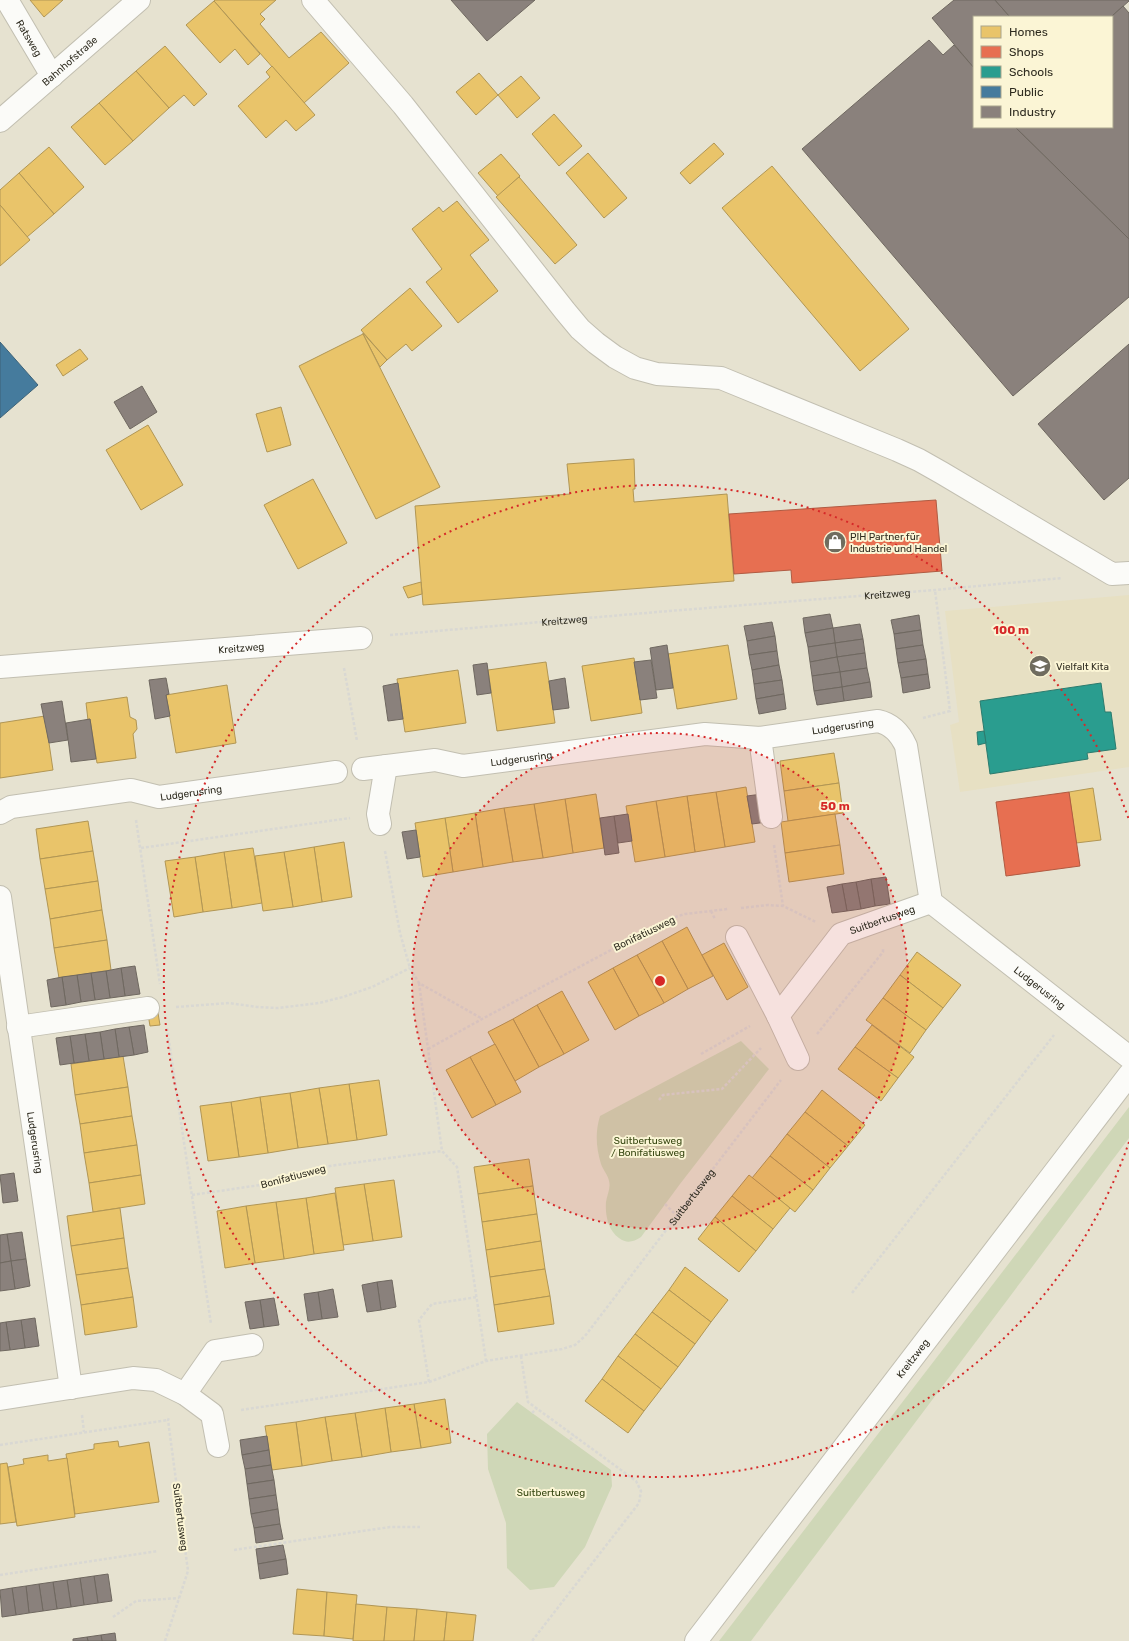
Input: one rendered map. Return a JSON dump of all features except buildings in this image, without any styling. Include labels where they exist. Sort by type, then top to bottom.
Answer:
[{"type":"street","name":"Ratsweg","points":[[7,0],[52,76]]},
{"type":"street","name":"Bahnhofstraße","points":[[0,121],[139,0]]},
{"type":"street","points":[[313,0],[403,105],[564,311],[580,329],[614,357],[635,368],[658,374],[721,378],[919,460],[1121,573]]},
{"type":"street","name":"Kreitzweg","points":[[0,667],[361,638]]},
{"type":"street","name":"Ludgerusring","points":[[363,769],[435,760],[462,766],[705,734],[760,738],[878,721],[885,722],[893,727]]},
{"type":"street","points":[[893,727],[901,736],[906,746],[931,902]]},
{"type":"street","points":[[760,738],[771,817]]},
{"type":"street","points":[[379,819],[386,766]]},
{"type":"street","name":"Ludgerusring","points":[[0,813],[11,807],[131,790],[159,797],[336,772]]},
{"type":"street","name":"Ludgerusring","points":[[0,897],[71,1388]]},
{"type":"street","name":"Ludgerusring","points":[[931,902],[1129,1057]]},
{"type":"street","name":"Suitbertusweg","points":[[778,1016],[841,934],[931,902]]},
{"type":"street","points":[[737,937],[778,1016],[798,1059]]},
{"type":"street","points":[[18,1027],[148,1008]]},
{"type":"street","name":"Kreitzweg","points":[[696,1641],[1129,1075]]},
{"type":"street","points":[[185,1394],[215,1351],[252,1345]]},
{"type":"street","points":[[0,1399],[134,1378],[156,1380],[185,1394],[212,1414],[218,1446]]},
{"type":"path","name":"Kreitzweg","points":[[361,638],[669,610],[935,590],[1069,578]]},
{"type":"path","points":[[893,727],[950,710],[935,590]]},
{"type":"path","points":[[339,640],[363,769]]},
{"type":"path","points":[[131,790],[161,985]]},
{"type":"path","points":[[140,848],[379,819],[400,933],[410,968],[419,983],[442,1151],[457,1167],[486,1361]]},
{"type":"path","points":[[774,842],[783,906]]},
{"type":"path","points":[[739,908],[768,905],[783,906],[841,934]]},
{"type":"path","name":"Bonifatiusweg","points":[[428,1049],[669,919],[685,914],[732,909]]},
{"type":"path","name":"Suitbertusweg","points":[[212,1414],[429,1382],[486,1361],[562,1349],[575,1345],[585,1336],[798,1059],[884,952],[882,920]]},
{"type":"path","points":[[170,1008],[229,1003],[256,1008],[278,1008],[312,1004],[343,997],[372,987],[410,968]]},
{"type":"path","points":[[419,983],[482,1019]]},
{"type":"path","points":[[852,1293],[1072,1012]]},
{"type":"path","points":[[701,1054],[766,1018],[778,1016]]},
{"type":"path","points":[[659,1100],[663,1095],[722,1089],[763,1046],[778,1016]]},
{"type":"path","points":[[166,1024],[215,1351]]},
{"type":"path","name":"Bonifatiusweg","points":[[192,1194],[274,1183],[322,1167],[442,1151]]},
{"type":"path","points":[[665,1204],[677,1216]]},
{"type":"path","points":[[429,1382],[419,1320],[432,1304],[477,1297]]},
{"type":"path","points":[[521,1356],[528,1402],[636,1481],[641,1491],[639,1503],[532,1641]]},
{"type":"path","points":[[0,1445],[168,1420],[185,1394]]},
{"type":"path","points":[[532,1414],[537,1408]]},
{"type":"path","name":"Suitbertusweg","points":[[164,1641],[188,1571],[168,1420]]},
{"type":"path","points":[[570,1440],[574,1435]]},
{"type":"path","points":[[234,1550],[390,1526],[420,1527]]},
{"type":"path","points":[[0,1575],[158,1551]]},
{"type":"path","points":[[114,1617],[136,1601],[179,1598]]},
{"type":"shaded area","name":"Vielfalt Kita","points":[[1129,595],[1129,767],[960,792],[950,725],[959,722],[945,611]]},
{"type":"green space","name":"Suitbertusweg / Bonifatiusweg","points":[[741,1041],[769,1069],[641,1237],[630,1242],[622,1240],[612,1231],[606,1212],[609,1184],[608,1177],[601,1164],[597,1146],[597,1128],[600,1116]]},
{"type":"green space","points":[[1129,1107],[1129,1138],[751,1641],[719,1641]]},
{"type":"green space","name":"Suitbertusweg","points":[[517,1402],[611,1470],[612,1486],[585,1547],[554,1587],[530,1590],[507,1568],[506,1523],[488,1469],[487,1434]]},
{"type":"place","name":"PIH Partner für Industrie und Handel","points":[[835,542]]},
{"type":"place","name":"Vielfalt Kita","points":[[1040,666]]}]
